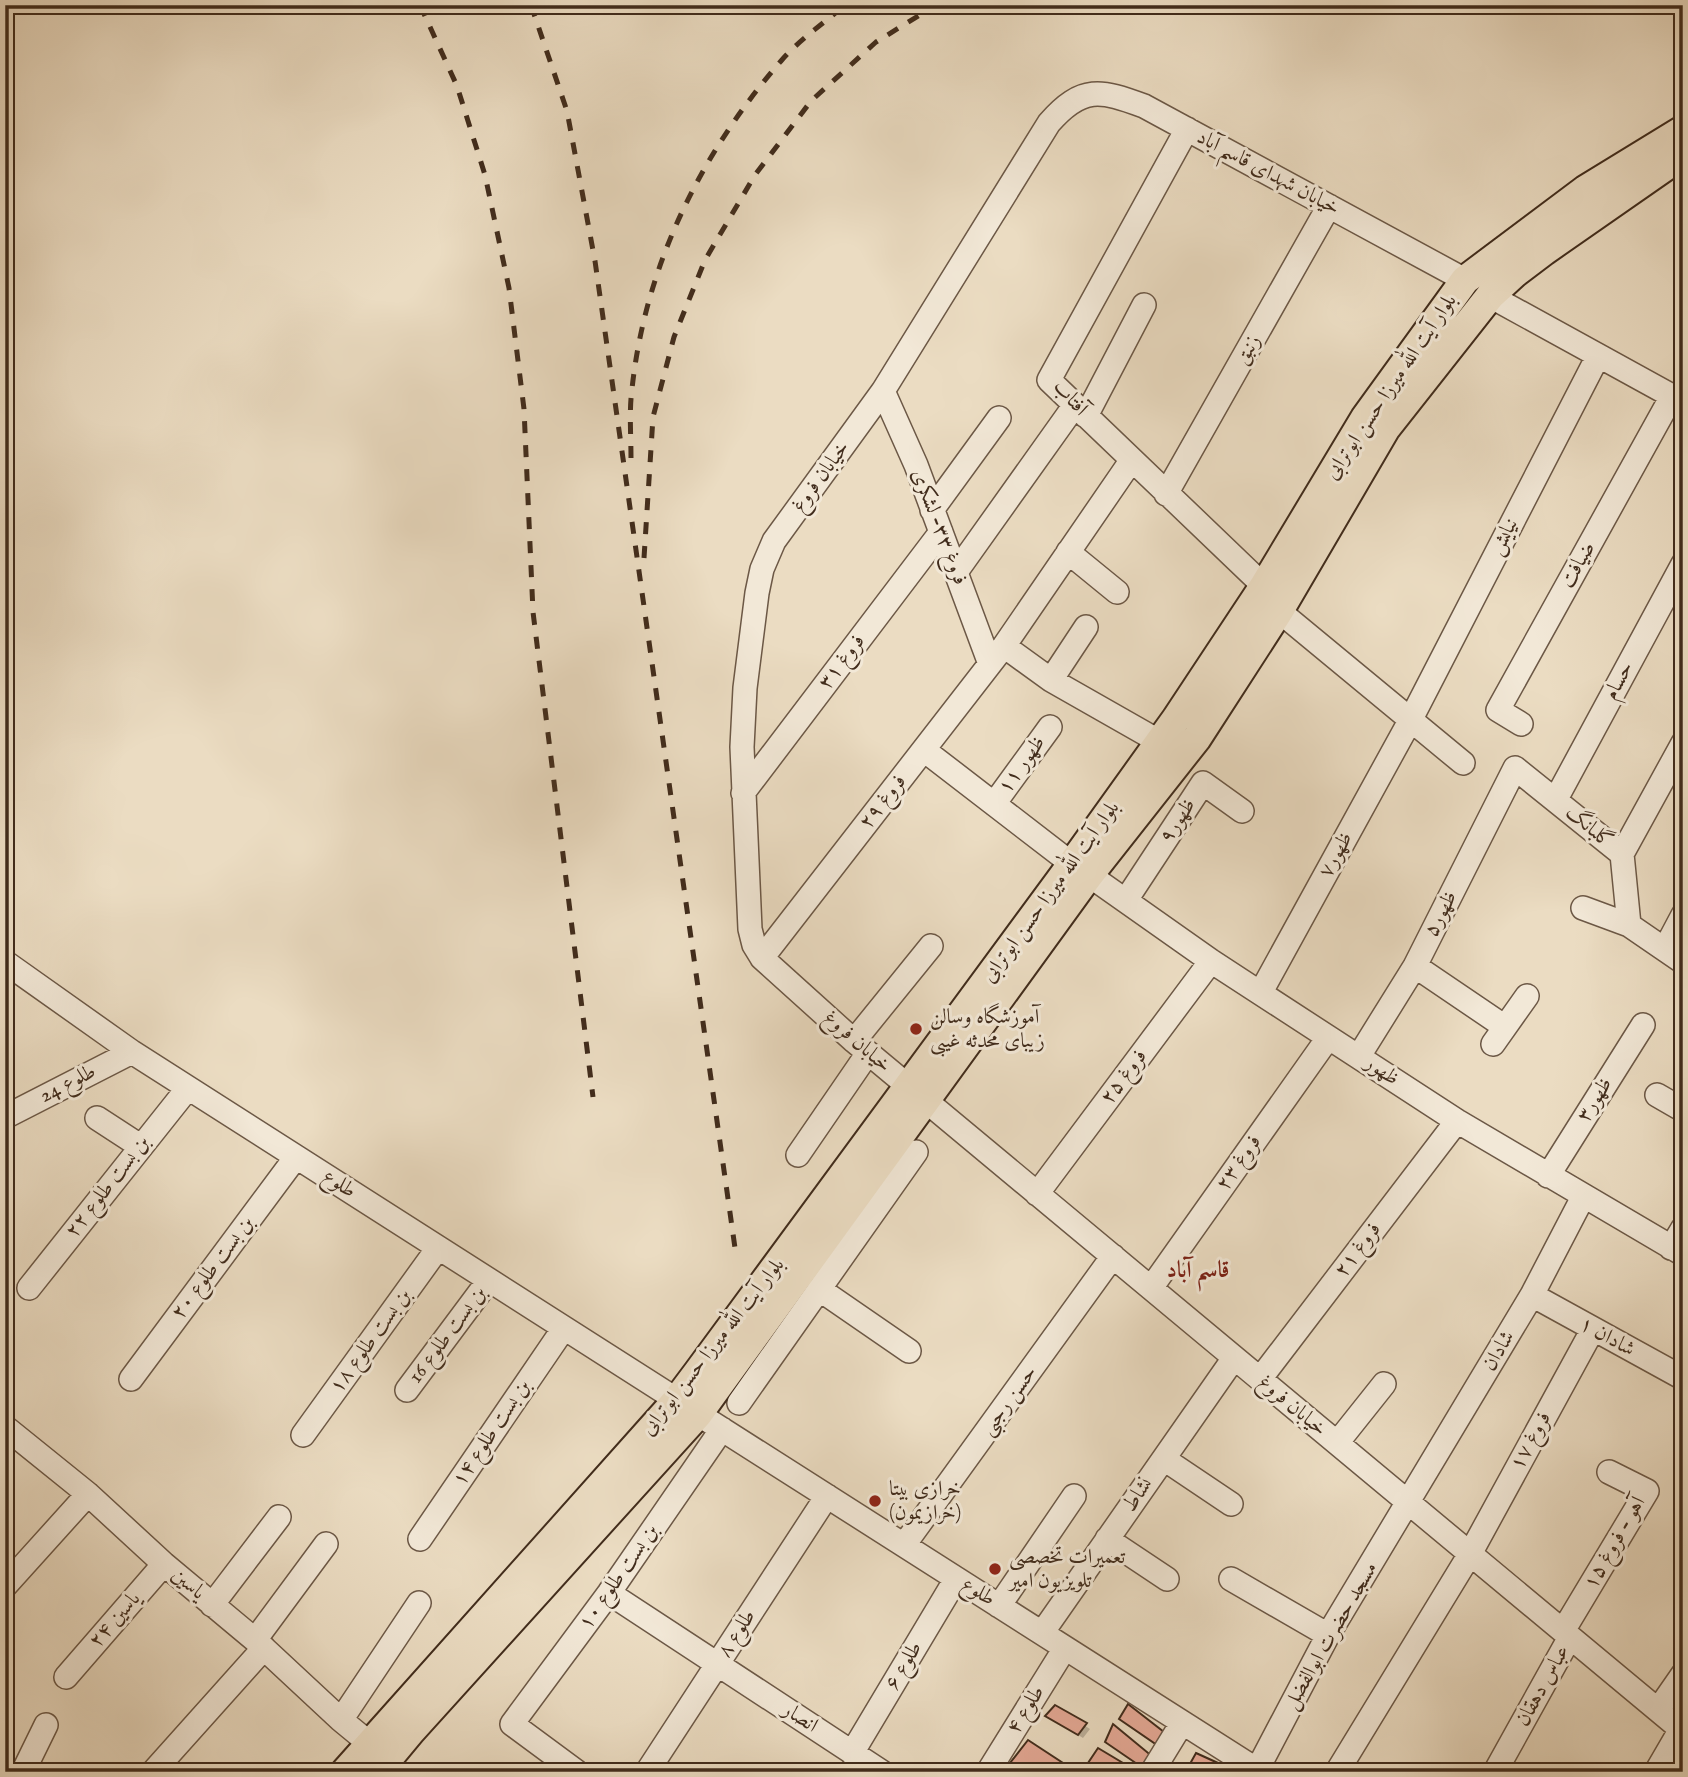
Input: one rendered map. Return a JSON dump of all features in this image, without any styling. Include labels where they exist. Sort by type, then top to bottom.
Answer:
[{"type":"main road","name":"بلوار آیت الله میرزا حسن ابوترابی","points":[[1081,870],[1160,742],[1264,586],[1365,418],[1465,280],[1585,190],[1683,130]]},
{"type":"main road","name":"بلوار آیت الله میرزا حسن ابوترابی","points":[[345,1772],[384,1761],[688,1407],[1081,870],[1197,738],[1279,611],[1386,428],[1490,296],[1544,251],[1683,157]]},
{"type":"main road","points":[[1465,280],[1490,296]]},
{"type":"main road","name":"بلوار آیت الله میرزا حسن ابوترابی","points":[[688,1407],[758,1354],[876,1188],[916,1093]]},
{"type":"street","name":"خیابان شهدای قاسم آباد","points":[[1065,105],[1085,95],[1109,93],[1144,106],[1465,280]]},
{"type":"street","name":"خیابان فروغ","points":[[1065,105],[1049,123],[883,391],[774,541],[761,569],[746,688],[742,747],[750,929],[754,945],[762,958],[861,1047],[1682,1730]]},
{"type":"street","name":"آفتاب","points":[[1187,129],[1049,380],[1264,586]]},
{"type":"street","name":"زنبق","points":[[1166,494],[1329,206]]},
{"type":"street","points":[[1490,296],[1677,399]]},
{"type":"street","points":[[956,572],[1080,411],[1144,305]]},
{"type":"street","name":"نيايش","points":[[1410,719],[1598,356]]},
{"type":"street","name":"فروغ ۳۳- لشکری","points":[[883,391],[956,572],[997,655]]},
{"type":"street","name":"ضیافت","points":[[1521,724],[1498,710],[1677,399]]},
{"type":"street","points":[[932,510],[999,418]]},
{"type":"street","name":"فروغ ۲۹","points":[[762,958],[997,655],[1131,461]]},
{"type":"street","name":"فروغ ۳۱","points":[[743,793],[941,532]]},
{"type":"street","points":[[1068,552],[1117,592]]},
{"type":"street","name":"حسام","points":[[1556,799],[1683,564]]},
{"type":"street","points":[[1279,611],[1463,763]]},
{"type":"street","points":[[1051,680],[1086,627]]},
{"type":"street","points":[[997,655],[1051,680],[1160,742]]},
{"type":"street","name":"ظهور۷","points":[[1261,992],[1410,719]]},
{"type":"street","name":"ظهور ۱۱","points":[[994,804],[1050,727]]},
{"type":"street","points":[[1622,854],[1683,743]]},
{"type":"street","name":"ظهور","points":[[924,750],[1081,870],[1211,961],[1457,1121],[1677,1251]]},
{"type":"street","name":"گلبانگ","points":[[1515,768],[1622,854],[1629,925]]},
{"type":"street","name":"ظهور۵","points":[[1359,1056],[1415,966],[1515,768]]},
{"type":"street","name":"ظهور۹","points":[[1126,900],[1203,783],[1241,811]]},
{"type":"street","points":[[1583,908],[1629,925],[1674,955],[1683,915]]},
{"type":"street","points":[[798,1155],[861,1047],[931,946]]},
{"type":"street","name":"فروغ ۲۵","points":[[1037,1194],[1211,961]]},
{"type":"street","name":"طلوع","points":[[5,962],[132,1052],[1257,1771]]},
{"type":"street","points":[[1415,966],[1499,1036],[1527,996]]},
{"type":"street","name":"ظهور۳","points":[[1548,1176],[1643,1025]]},
{"type":"street","name":"فروغ ۲۳","points":[[1151,1288],[1328,1038]]},
{"type":"street","name":"طلوع 24","points":[[5,1117],[132,1052]]},
{"type":"street","name":"بن بست طلوع ۲۲","points":[[29,1288],[188,1088]]},
{"type":"street","points":[[1657,1095],[1683,1110]]},
{"type":"street","points":[[97,1118],[140,1146]]},
{"type":"street","name":"فروغ ۲۱","points":[[1260,1379],[1457,1121]]},
{"type":"street","points":[[739,1403],[758,1354],[819,1289],[876,1188],[916,1152]]},
{"type":"street","name":"بن بست طلوع ۲۰","points":[[131,1379],[296,1157]]},
{"type":"street","name":"شادان","points":[[1409,1503],[1532,1295],[1583,1197]]},
{"type":"street","points":[[1677,1251],[1683,1228]]},
{"type":"street","name":"بن بست طلوع ۱۸","points":[[303,1435],[438,1248]]},
{"type":"street","name":"حسن رجبی","points":[[904,1545],[1113,1256]]},
{"type":"street","name":"بن بست طلوع 16","points":[[407,1390],[489,1280]]},
{"type":"street","points":[[819,1289],[909,1351]]},
{"type":"street","name":"شادان ۱","points":[[1532,1295],[1683,1378]]},
{"type":"street","name":"بن بست طلوع ۱۴","points":[[420,1539],[564,1328]]},
{"type":"street","name":"فروغ ۱۷","points":[[1337,1772],[1470,1554],[1593,1329]]},
{"type":"street","name":"نشاط","points":[[1042,1633],[1234,1358]]},
{"type":"street","points":[[1337,1443],[1384,1384]]},
{"type":"street","name":"بن بست طلوع ۱۰","points":[[577,1772],[512,1724],[609,1593],[722,1429]]},
{"type":"street","name":"یاسین","points":[[8,1434],[88,1494],[164,1564],[259,1644],[384,1761]]},
{"type":"street","points":[[1164,1459],[1231,1504]]},
{"type":"street","name":"آهو - فروغ ۱۵","points":[[1567,1634],[1647,1491],[1609,1472]]},
{"type":"street","points":[[5,1586],[88,1494]]},
{"type":"street","name":"طلوع ۸","points":[[647,1772],[827,1496]]},
{"type":"street","points":[[999,1606],[1074,1496]]},
{"type":"street","name":"مسجد حضرت ابوالفضل","points":[[1257,1771],[1328,1635],[1409,1503]]},
{"type":"street","points":[[212,1605],[279,1517]]},
{"type":"street","points":[[1107,1539],[1167,1579]]},
{"type":"street","points":[[153,1772],[259,1644],[326,1544]]},
{"type":"street","name":"یاسین ۲۴","points":[[66,1677],[164,1564]]},
{"type":"street","name":"طلوع ۶","points":[[852,1753],[956,1578]]},
{"type":"street","points":[[1231,1578],[1328,1635]]},
{"type":"street","name":"انصار","points":[[609,1593],[882,1772]]},
{"type":"street","points":[[341,1720],[419,1603]]},
{"type":"street","name":"عباس دهقان","points":[[1495,1772],[1567,1634]]},
{"type":"street","name":"طلوع ۴","points":[[988,1772],[1065,1648]]},
{"type":"street","points":[[1658,1710],[1683,1674]]},
{"type":"street","points":[[1152,1772],[1182,1723]]},
{"type":"street","points":[[23,1772],[46,1725]]},
{"type":"street","points":[[1656,1772],[1682,1730]]},
{"type":"building","points":[[1128,1704],[1164,1732],[1157,1745],[1119,1719]]},
{"type":"building","points":[[1055,1705],[1087,1723],[1078,1735],[1045,1716]]},
{"type":"building","points":[[1113,1724],[1153,1757],[1143,1768],[1105,1742]]},
{"type":"building","points":[[1028,1740],[1063,1763],[1056,1772],[1026,1772],[1010,1763]]},
{"type":"building","points":[[1098,1748],[1138,1772],[1096,1772],[1086,1766]]},
{"type":"building","points":[[1196,1753],[1218,1763],[1211,1772],[1186,1771]]},
{"type":"railway","points":[[420,5],[457,86],[485,175],[509,288],[524,409],[533,612],[593,1097]]},
{"type":"railway","points":[[531,5],[567,111],[595,261],[736,1255]]},
{"type":"railway","points":[[631,458],[631,397],[639,343],[664,255],[681,213],[702,173],[752,96],[788,53],[845,5]]},
{"type":"railway","points":[[644,558],[653,417],[674,337],[705,260],[755,175],[811,101],[876,42],[936,5]]},
{"type":"place","name":"آموزشگاه وسالن زیبای محدثه غیبی","points":[[916,1029]]},
{"type":"place","name":"خرازی بیتا (خرازیمون)","points":[[875,1501]]},
{"type":"place","name":"تعمیرات تخصصی تلویزیون امیر","points":[[995,1569]]},
{"type":"district","name":"قاسم آباد","points":[[1198,1270]]}]
